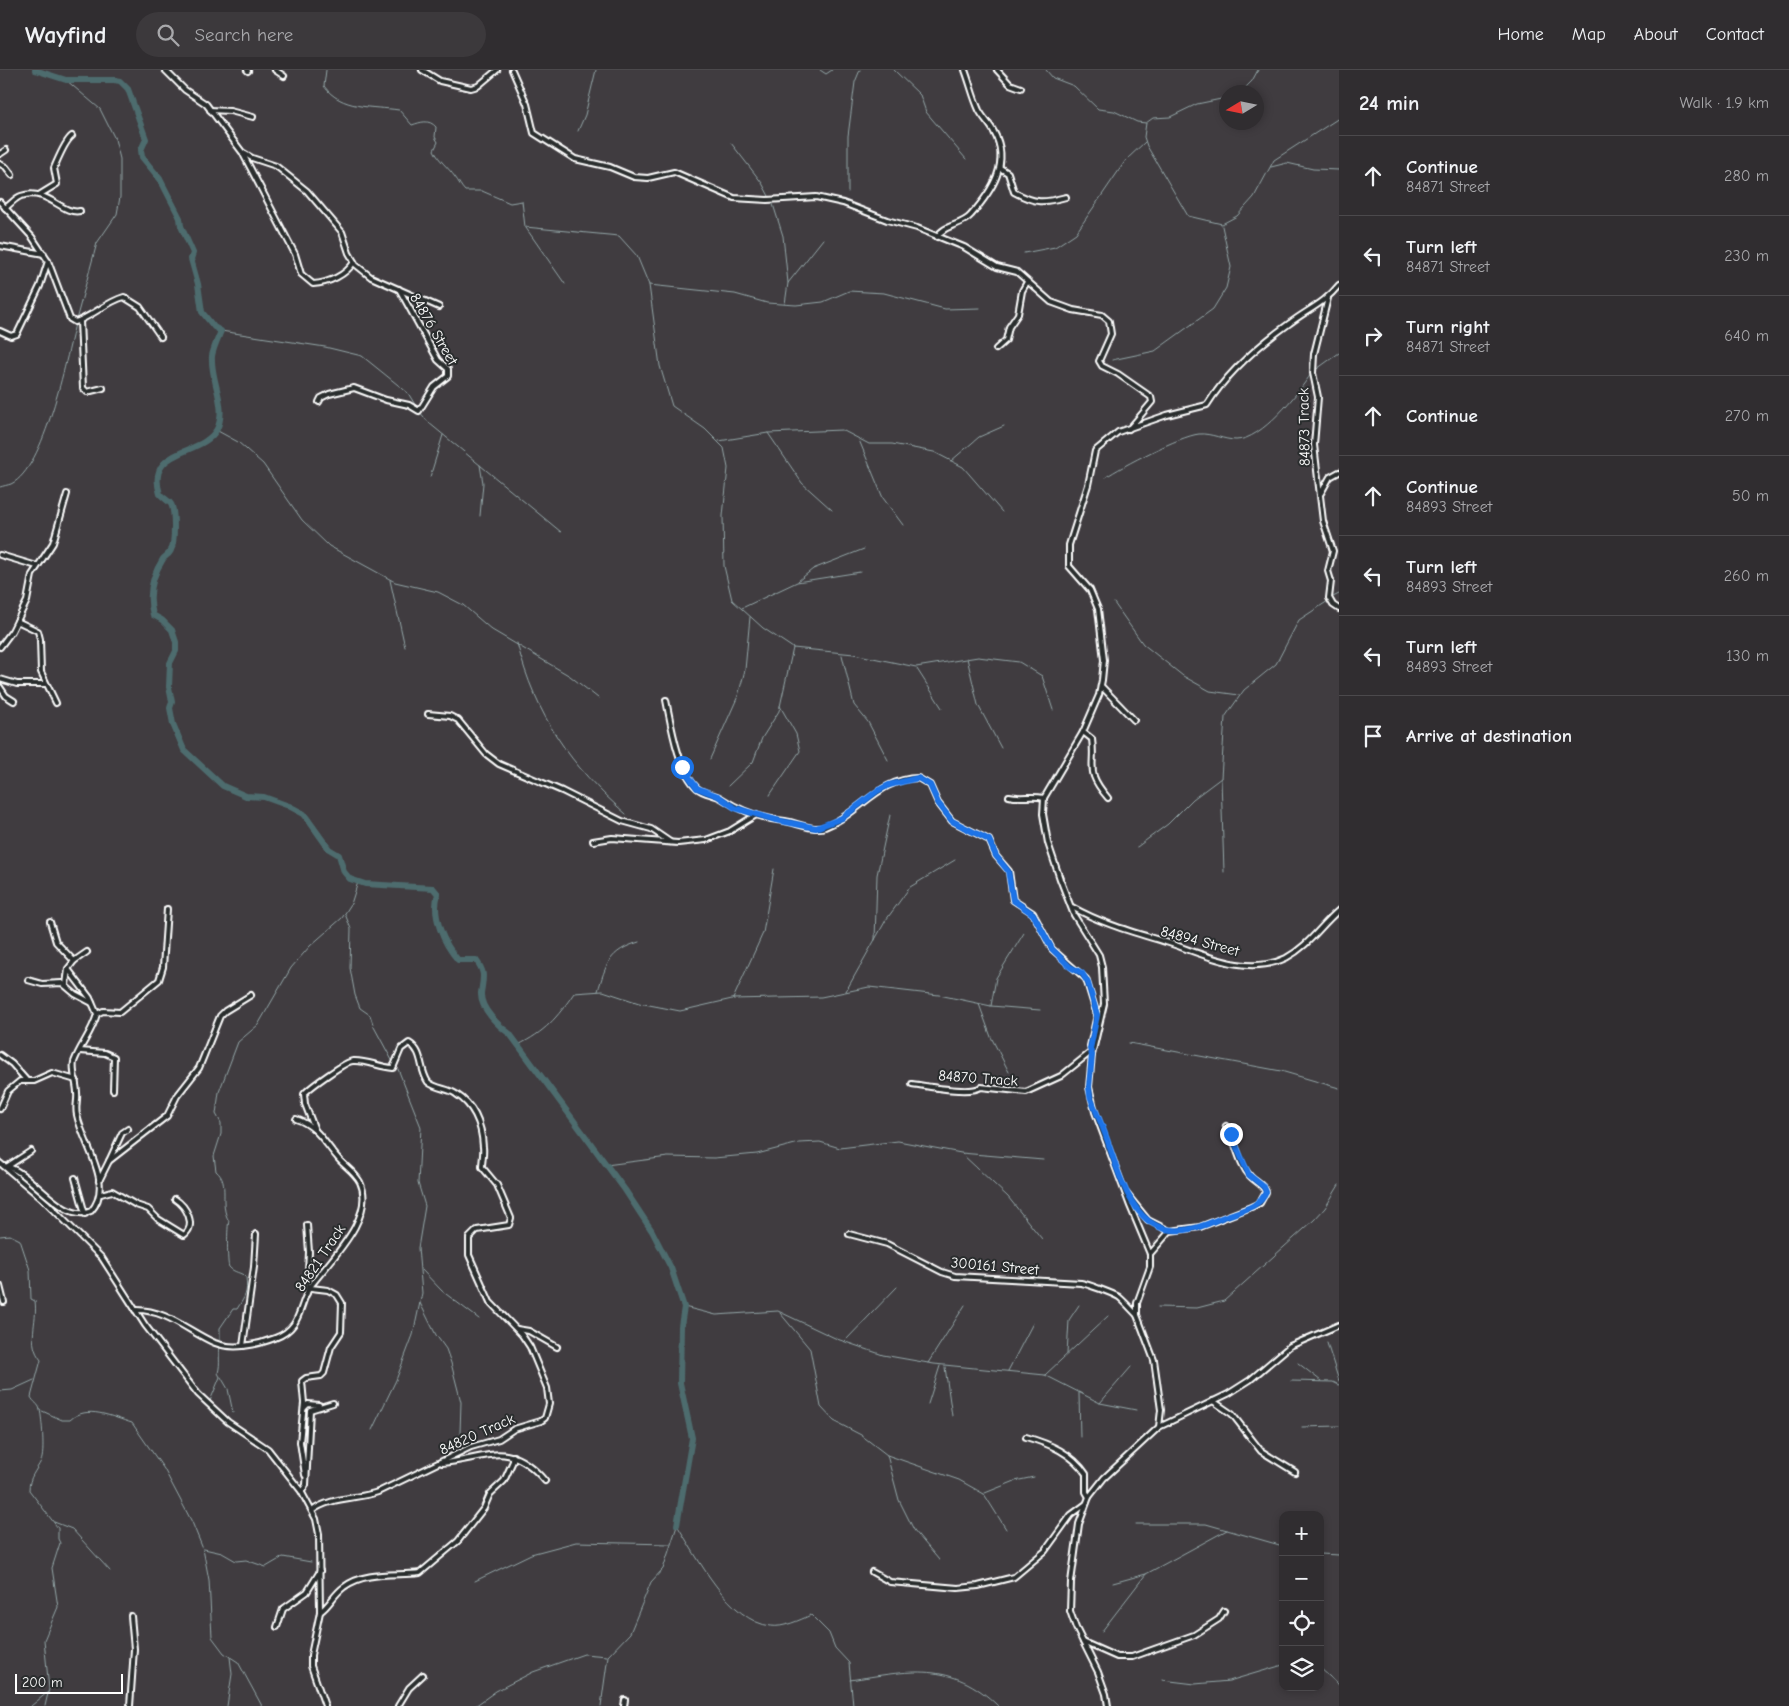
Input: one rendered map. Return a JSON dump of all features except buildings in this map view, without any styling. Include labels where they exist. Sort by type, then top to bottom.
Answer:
[{"type":"street","points":[[165,70],[210,110],[242,152],[295,254],[301,274],[305,279],[313,284],[324,282],[350,270],[354,262]]},
{"type":"street","points":[[276,70],[284,76]]},
{"type":"street","points":[[422,70],[440,81],[470,88],[478,86],[497,70]]},
{"type":"street","points":[[512,70],[520,94],[527,104],[534,133],[575,159],[610,167],[634,177],[648,178],[674,172],[720,194],[734,198],[760,200],[816,197],[837,201],[887,220],[917,228],[972,251],[997,267],[1017,272],[1050,302],[1073,310],[1096,312],[1109,321],[1111,327],[1109,343],[1099,356],[1099,362],[1102,366],[1118,374],[1151,398],[1152,402],[1128,430]]},
{"type":"street","points":[[937,237],[943,230],[967,219],[995,184],[1000,168],[998,139],[979,109],[965,70]]},
{"type":"street","points":[[997,70],[1010,84],[1020,88]]},
{"type":"street","points":[[210,110],[230,111],[253,118]]},
{"type":"street","points":[[39,195],[57,184],[54,168],[62,155],[65,143],[72,136]]},
{"type":"street","points":[[0,154],[6,150]]},
{"type":"street","points":[[242,152],[252,158],[276,166],[307,191],[342,232],[354,262],[370,277],[439,307]]},
{"type":"street","points":[[0,164],[6,167],[12,174]]},
{"type":"street","points":[[1000,168],[1008,173],[1014,192],[1030,200],[1042,203],[1066,197]]},
{"type":"street","points":[[5,208],[20,197],[39,195],[54,200],[71,211],[80,211]]},
{"type":"street","points":[[0,202],[44,254],[70,319],[75,322],[80,321],[102,306],[121,297],[127,298],[140,307],[162,337]]},
{"type":"street","points":[[0,246],[44,254]]},
{"type":"street","points":[[0,331],[11,336],[17,334],[40,286],[48,261]]},
{"type":"street","points":[[996,349],[1006,340],[1009,327],[1018,314],[1022,291],[1027,282]]},
{"type":"street","points":[[1091,1054],[1102,1021],[1104,980],[1099,955],[1082,931],[1072,907],[1048,843],[1043,814],[1044,798],[1083,732],[1101,686],[1104,660],[1098,609],[1090,590],[1071,571],[1068,555],[1075,524],[1088,485],[1095,451],[1118,432],[1168,415],[1207,405],[1221,382],[1289,323],[1328,298],[1339,285]]},
{"type":"street","name":"84876 Street","points":[[319,402],[321,398],[329,394],[354,388],[386,400],[409,405],[419,411],[434,387],[448,376],[448,369],[438,360],[399,289]]},
{"type":"street","name":"84873 Track","points":[[1328,298],[1313,364],[1318,397],[1314,445],[1317,478],[1322,492],[1323,521],[1333,551],[1328,571],[1331,581],[1330,601],[1339,609]]},
{"type":"street","points":[[80,321],[83,388],[87,392],[103,388]]},
{"type":"street","points":[[1322,492],[1330,477],[1339,472]]},
{"type":"street","points":[[0,647],[17,620],[26,601],[32,575],[53,543],[67,494]]},
{"type":"street","points":[[0,555],[37,566]]},
{"type":"street","points":[[17,620],[35,629],[39,634],[39,665],[56,703]]},
{"type":"street","points":[[0,679],[17,684],[46,684]]},
{"type":"street","points":[[1101,686],[1134,720]]},
{"type":"street","points":[[0,687],[6,696],[14,701]]},
{"type":"street","points":[[666,700],[680,763],[693,783],[697,788],[718,796],[735,808],[756,815],[820,828],[847,815],[877,791],[889,785],[913,778],[925,781],[930,785],[938,803],[952,821],[989,840],[996,856],[1008,871],[1013,900],[1033,914],[1052,949],[1070,967],[1084,975],[1092,994],[1097,1015],[1091,1054],[1090,1096],[1150,1254],[1150,1267],[1140,1292],[1137,1315],[1157,1372],[1161,1410],[1158,1427]]},
{"type":"street","points":[[428,714],[450,716],[458,720],[486,754],[499,764],[562,791],[622,821],[651,829],[670,842]]},
{"type":"street","points":[[1083,732],[1092,739],[1090,764],[1094,778],[1108,798]]},
{"type":"street","points":[[1009,796],[1017,798],[1032,795],[1044,798]]},
{"type":"street","points":[[593,841],[604,838],[686,843],[715,838],[756,815]]},
{"type":"street","name":"84894 Street","points":[[1072,907],[1094,920],[1137,935],[1223,962],[1250,965],[1266,965],[1301,949],[1339,910]]},
{"type":"street","points":[[1,1164],[8,1166],[62,1206],[77,1213],[85,1214],[91,1212],[101,1194],[99,1181],[76,1113],[76,1080],[73,1064],[90,1036],[97,1014],[103,1010],[120,1012],[159,980],[163,967],[168,909]]},
{"type":"street","points":[[50,922],[56,942],[74,960]]},
{"type":"street","points":[[66,985],[68,969],[74,960],[87,952]]},
{"type":"street","points":[[68,969],[92,1003],[97,1014]]},
{"type":"street","points":[[28,980],[42,984],[57,982],[66,985],[75,994],[92,1003]]},
{"type":"street","points":[[108,1161],[166,1116],[177,1096],[199,1068],[220,1016],[252,995]]},
{"type":"street","name":"84820 Track","points":[[312,1511],[327,1503],[365,1497],[378,1492],[471,1447],[499,1439],[514,1429],[542,1421],[545,1418],[549,1404],[547,1388],[530,1347],[517,1329],[485,1294],[469,1255],[470,1238],[474,1232],[485,1227],[509,1225],[511,1218],[497,1185],[482,1166],[483,1147],[478,1120],[456,1093],[428,1082],[422,1069],[419,1051],[409,1043],[400,1049],[393,1068],[350,1060],[309,1089],[304,1094],[304,1098],[315,1130]]},
{"type":"street","points":[[80,1051],[105,1053],[114,1058],[113,1090]]},
{"type":"street","points":[[0,1054],[27,1081]]},
{"type":"street","name":"84870 Track","points":[[912,1084],[976,1091],[981,1087],[1026,1092],[1061,1076],[1091,1054]]},
{"type":"street","points":[[0,1109],[12,1086],[20,1081],[34,1082],[52,1074],[76,1080]]},
{"type":"street","name":"84821 Track","points":[[135,1310],[162,1315],[215,1343],[242,1346],[275,1338],[290,1328],[300,1316],[310,1288],[334,1260],[348,1238],[357,1221],[363,1201],[362,1188],[356,1177],[315,1130],[296,1119]]},
{"type":"street","points":[[1125,1192],[1148,1220],[1170,1231],[1200,1227],[1251,1207],[1264,1197],[1266,1192],[1264,1187],[1249,1175],[1226,1126]]},
{"type":"street","points":[[99,1181],[122,1133],[128,1129]]},
{"type":"street","points":[[8,1166],[31,1151]]},
{"type":"street","points":[[1,1164],[71,1226],[102,1258],[161,1348],[198,1394],[228,1422],[268,1449],[302,1491],[312,1511],[319,1534],[320,1612],[311,1655],[311,1666],[324,1706]]},
{"type":"street","points":[[75,1178],[85,1214]]},
{"type":"street","points":[[101,1194],[112,1191],[136,1205],[148,1209],[158,1219],[184,1235],[189,1230],[190,1221],[183,1207],[174,1198]]},
{"type":"street","points":[[307,1226],[307,1293]]},
{"type":"street","points":[[1150,1254],[1170,1231]]},
{"type":"street","points":[[242,1346],[254,1267],[256,1234]]},
{"type":"street","name":"300161 Street","points":[[849,1234],[887,1244],[942,1272],[955,1276],[1081,1283],[1093,1286],[1102,1292],[1117,1296],[1137,1315]]},
{"type":"street","points":[[0,1286],[4,1302]]},
{"type":"street","points":[[302,1491],[306,1485],[300,1442],[303,1408],[302,1381],[306,1378],[321,1376],[327,1367],[333,1342],[341,1332],[342,1303],[336,1295],[328,1290],[310,1288]]},
{"type":"street","points":[[1108,1706],[1098,1672],[1082,1642],[1070,1611],[1070,1595],[1079,1524],[1089,1497],[1104,1478],[1158,1427],[1213,1401],[1250,1380],[1290,1346],[1339,1326]]},
{"type":"street","points":[[517,1329],[529,1331],[557,1347]]},
{"type":"street","points":[[1213,1401],[1232,1414],[1261,1451],[1295,1472]]},
{"type":"street","points":[[303,1408],[308,1404],[333,1403]]},
{"type":"street","points":[[305,1475],[309,1447],[309,1413],[312,1408],[319,1405]]},
{"type":"street","points":[[1026,1437],[1050,1446],[1071,1457],[1086,1474],[1086,1490],[1089,1497]]},
{"type":"street","points":[[440,1463],[499,1453],[513,1456],[536,1471],[544,1481]]},
{"type":"street","points":[[320,1612],[330,1605],[340,1590],[352,1582],[374,1576],[420,1573],[426,1569],[458,1541],[484,1508],[490,1494],[504,1481],[513,1461],[513,1456]]},
{"type":"street","points":[[872,1572],[890,1582],[958,1588],[1004,1580],[1020,1573],[1046,1551],[1072,1515],[1086,1504]]},
{"type":"street","points":[[277,1627],[283,1609],[307,1592],[320,1571]]},
{"type":"street","points":[[1082,1642],[1117,1657],[1132,1657],[1194,1635],[1219,1619],[1224,1611]]},
{"type":"street","points":[[130,1706],[134,1649],[131,1616]]},
{"type":"street","points":[[398,1706],[409,1688],[423,1675]]},
{"type":"street","points":[[624,1706],[625,1700]]},
{"type":"waterway","points":[[35,70],[66,80],[120,81],[128,89],[146,139],[141,150],[142,157],[160,179],[180,218],[181,226],[193,253],[191,259],[198,284],[202,312],[214,327],[221,331],[212,356],[213,374],[221,411],[217,429],[210,438],[167,460],[160,468],[158,479],[160,494],[171,504],[174,534],[170,551],[156,572],[152,586],[151,601],[153,615],[162,620],[172,630],[176,642],[176,651],[170,663],[169,687],[172,702],[170,708],[173,724],[184,750],[223,786],[246,796],[264,797],[304,814],[329,849],[339,855],[344,872],[350,879],[365,884],[433,888],[438,894],[436,911],[440,929],[448,946],[458,960],[476,960],[479,965],[483,976],[482,999],[487,1011],[510,1034],[625,1190],[652,1231],[671,1268],[684,1307],[681,1326],[680,1383],[692,1438],[677,1525]]},
{"type":"waterway","points":[[326,70],[324,86],[339,99],[358,106],[399,110],[412,125],[425,122],[433,124],[436,127],[435,137],[438,142],[434,150],[465,191],[482,191],[510,203],[522,201],[525,227],[619,236],[637,256],[649,285],[660,366],[672,406],[705,429],[724,448],[728,468],[723,516],[724,566],[732,600],[763,628],[793,648],[854,654],[916,667],[978,657],[1019,662],[1042,676],[1053,710]]},
{"type":"waterway","points":[[578,131],[585,115],[596,70]]},
{"type":"waterway","points":[[820,70],[826,74],[832,70]]},
{"type":"waterway","points":[[848,192],[848,136],[855,82],[860,70]]},
{"type":"waterway","points":[[894,70],[920,95],[926,112],[966,159]]},
{"type":"waterway","points":[[1046,70],[1053,78],[1074,86],[1098,109],[1114,111],[1137,122],[1146,123],[1153,118],[1170,117],[1197,104],[1219,99]]},
{"type":"waterway","points":[[1248,85],[1258,70]]},
{"type":"waterway","points":[[66,80],[100,109],[115,139],[120,159],[120,197],[117,214],[97,243],[76,320]]},
{"type":"waterway","points":[[1146,123],[1144,137],[1147,146],[1188,216],[1222,224],[1237,216],[1254,197],[1274,160],[1339,118]]},
{"type":"waterway","points":[[1024,253],[1055,247],[1076,233],[1126,160],[1145,142]]},
{"type":"waterway","points":[[731,143],[762,183],[770,198]]},
{"type":"waterway","points":[[1271,167],[1287,163],[1313,169],[1339,170]]},
{"type":"waterway","points":[[772,201],[783,236],[788,283]]},
{"type":"waterway","points":[[1112,360],[1155,351],[1213,309],[1226,288],[1231,267],[1222,226]]},
{"type":"waterway","points":[[526,228],[565,284]]},
{"type":"waterway","points":[[785,304],[788,283],[823,239]]},
{"type":"waterway","points":[[649,285],[735,294],[767,303],[796,305],[823,302],[849,291],[884,293],[945,309],[980,308]]},
{"type":"waterway","points":[[0,487],[11,484],[23,474],[44,436],[60,386],[75,324]]},
{"type":"waterway","points":[[221,331],[325,347],[362,356],[408,393],[417,408]]},
{"type":"waterway","points":[[1314,371],[1339,353]]},
{"type":"waterway","points":[[1106,477],[1151,452],[1190,436],[1204,434],[1231,440],[1246,438],[1268,424],[1311,374]]},
{"type":"waterway","points":[[419,411],[429,423],[561,532]]},
{"type":"waterway","points":[[951,461],[979,437],[1004,426]]},
{"type":"waterway","points":[[216,430],[238,442],[263,464],[302,520],[329,546],[395,582],[438,592],[463,605],[492,630],[570,676],[598,698]]},
{"type":"waterway","points":[[719,441],[768,433],[842,430],[869,444],[892,444],[934,452],[963,467],[1002,512]]},
{"type":"waterway","points":[[768,433],[802,483],[832,510]]},
{"type":"waterway","points":[[430,477],[443,435]]},
{"type":"waterway","points":[[859,440],[883,498],[903,525]]},
{"type":"waterway","points":[[480,465],[483,483],[480,516]]},
{"type":"waterway","points":[[798,581],[813,569],[864,549]]},
{"type":"waterway","points":[[742,608],[797,582],[860,572]]},
{"type":"waterway","points":[[390,580],[405,647]]},
{"type":"waterway","points":[[1331,598],[1339,594]]},
{"type":"waterway","points":[[1224,872],[1221,778],[1225,717],[1244,690],[1276,664],[1299,620],[1328,601]]},
{"type":"waterway","points":[[1114,603],[1143,644],[1183,676],[1210,691],[1239,695]]},
{"type":"waterway","points":[[710,759],[738,696],[745,670],[750,617]]},
{"type":"waterway","points":[[517,643],[534,694],[558,738],[588,777],[626,814]]},
{"type":"waterway","points":[[728,786],[753,762],[762,738],[779,711],[793,648]]},
{"type":"waterway","points":[[842,655],[854,705],[868,722],[888,760]]},
{"type":"waterway","points":[[967,658],[978,705],[1001,748]]},
{"type":"waterway","points":[[917,669],[942,708]]},
{"type":"waterway","points":[[770,795],[800,751],[796,734],[780,706]]},
{"type":"waterway","points":[[1137,847],[1168,824],[1193,799],[1221,778]]},
{"type":"waterway","points":[[875,940],[877,875],[890,815]]},
{"type":"waterway","points":[[846,991],[886,920],[910,887],[955,860]]},
{"type":"waterway","points":[[733,999],[763,933],[774,869]]},
{"type":"waterway","points":[[220,1342],[220,1328],[233,1309],[237,1309],[244,1298],[247,1287],[246,1277],[231,1269],[228,1264],[229,1221],[224,1208],[223,1181],[216,1171],[214,1156],[221,1134],[221,1123],[216,1114],[219,1092],[238,1042],[258,1025],[291,968],[310,946],[342,918],[351,904],[358,882]]},
{"type":"waterway","points":[[345,914],[351,929],[350,968],[355,995],[360,1008],[370,1015],[374,1027],[394,1064]]},
{"type":"waterway","points":[[991,1006],[996,978],[1024,933]]},
{"type":"waterway","points":[[598,991],[607,966],[615,954],[639,942]]},
{"type":"waterway","points":[[518,1045],[536,1035],[550,1024],[574,993],[603,991],[639,1003],[680,1011],[732,999],[821,997],[869,987],[939,995],[991,1006],[1040,1010]]},
{"type":"waterway","points":[[979,1004],[991,1037],[1009,1072]]},
{"type":"waterway","points":[[1129,1043],[1281,1071],[1339,1088]]},
{"type":"waterway","points":[[372,1430],[396,1380],[413,1335],[422,1293],[418,1248],[425,1206],[418,1183],[421,1127],[398,1069]]},
{"type":"waterway","points":[[606,1165],[668,1157],[714,1158],[757,1154],[799,1143],[820,1142],[840,1148],[898,1141],[961,1153],[1043,1160]]},
{"type":"waterway","points":[[962,1154],[1008,1197],[1042,1239]]},
{"type":"waterway","points":[[1158,1307],[1197,1308],[1224,1301],[1314,1220],[1325,1208],[1339,1185]]},
{"type":"waterway","points":[[0,1236],[10,1235],[20,1240],[30,1270],[31,1299],[35,1301],[36,1309],[33,1339],[34,1346],[41,1360],[31,1397],[40,1410],[43,1444],[41,1461],[31,1478],[29,1490],[58,1528],[60,1543],[52,1568],[58,1607],[44,1640],[49,1689],[45,1706]]},
{"type":"waterway","points":[[421,1269],[442,1291],[479,1319]]},
{"type":"waterway","points":[[845,1341],[897,1287]]},
{"type":"waterway","points":[[420,1303],[436,1335],[446,1349],[451,1363],[461,1402],[460,1433]]},
{"type":"waterway","points":[[928,1363],[965,1305]]},
{"type":"waterway","points":[[1067,1354],[1069,1320],[1079,1305]]},
{"type":"waterway","points":[[684,1307],[716,1315],[778,1311],[837,1339],[883,1355],[934,1364],[1045,1375],[1100,1403],[1136,1410]]},
{"type":"waterway","points":[[780,1313],[810,1349],[821,1407],[834,1421],[861,1435],[887,1455],[959,1480],[984,1494],[1006,1529]]},
{"type":"waterway","points":[[1045,1375],[1108,1316]]},
{"type":"waterway","points":[[1008,1371],[1033,1323]]},
{"type":"waterway","points":[[1327,1343],[1339,1381]]},
{"type":"waterway","points":[[210,1401],[220,1377],[218,1373],[220,1346]]},
{"type":"waterway","points":[[1298,1363],[1321,1381]]},
{"type":"waterway","points":[[928,1404],[940,1366]]},
{"type":"waterway","points":[[945,1367],[952,1416]]},
{"type":"waterway","points":[[1100,1403],[1131,1367]]},
{"type":"waterway","points":[[221,1377],[228,1389],[233,1413]]},
{"type":"waterway","points":[[0,1391],[12,1390],[34,1380]]},
{"type":"waterway","points":[[1291,1381],[1333,1382],[1339,1385]]},
{"type":"waterway","points":[[1079,1393],[1080,1437]]},
{"type":"waterway","points":[[40,1410],[62,1420],[70,1420],[77,1415],[92,1412],[132,1423],[164,1469],[192,1522],[203,1549],[209,1580],[212,1637],[224,1653],[238,1662],[262,1706]]},
{"type":"waterway","points":[[1302,1427],[1339,1426]]},
{"type":"waterway","points":[[887,1455],[899,1500],[914,1530],[939,1560]]},
{"type":"waterway","points":[[985,1493],[1015,1481],[1034,1477]]},
{"type":"waterway","points":[[54,1522],[72,1529],[110,1571]]},
{"type":"waterway","points":[[1136,1524],[1206,1524],[1279,1545]]},
{"type":"waterway","points":[[677,1525],[716,1586],[742,1613],[756,1622],[771,1626],[781,1626],[811,1615],[829,1633],[835,1648],[849,1663],[853,1706]]},
{"type":"waterway","points":[[601,1706],[608,1656],[630,1633],[651,1582],[663,1569],[677,1526]]},
{"type":"waterway","points":[[1102,1631],[1146,1574],[1227,1530]]},
{"type":"waterway","points":[[475,1581],[531,1554],[576,1542],[670,1544]]},
{"type":"waterway","points":[[204,1549],[222,1553],[236,1561],[246,1560],[266,1567],[283,1557],[311,1562]]},
{"type":"waterway","points":[[1324,1554],[1339,1555]]},
{"type":"waterway","points":[[1113,1583],[1146,1574]]},
{"type":"waterway","points":[[475,1706],[496,1691],[533,1672],[584,1654],[607,1656]]},
{"type":"waterway","points":[[227,1706],[232,1674],[230,1657]]},
{"type":"waterway","points":[[1162,1680],[1195,1684],[1229,1681],[1279,1666]]},
{"type":"waterway","points":[[850,1680],[910,1672],[946,1675],[964,1681],[981,1691],[998,1706]]},
{"type":"waterway","points":[[1324,1672],[1339,1685]]},
{"type":"waterway","points":[[31,1706],[48,1692]]},
{"type":"route","points":[[682,767],[697,788],[718,796],[735,808],[776,820],[816,828],[824,827],[842,818],[877,791],[889,785],[913,778],[925,781],[930,785],[938,803],[952,821],[989,840],[996,856],[1008,871],[1013,900],[1030,910],[1037,919],[1052,949],[1070,967],[1084,975],[1092,994],[1097,1015],[1090,1046],[1092,1055],[1090,1096],[1125,1192],[1141,1213],[1155,1225],[1164,1229],[1170,1231],[1190,1230],[1210,1224],[1260,1203],[1266,1192],[1264,1187],[1249,1175],[1231,1134]]}]
